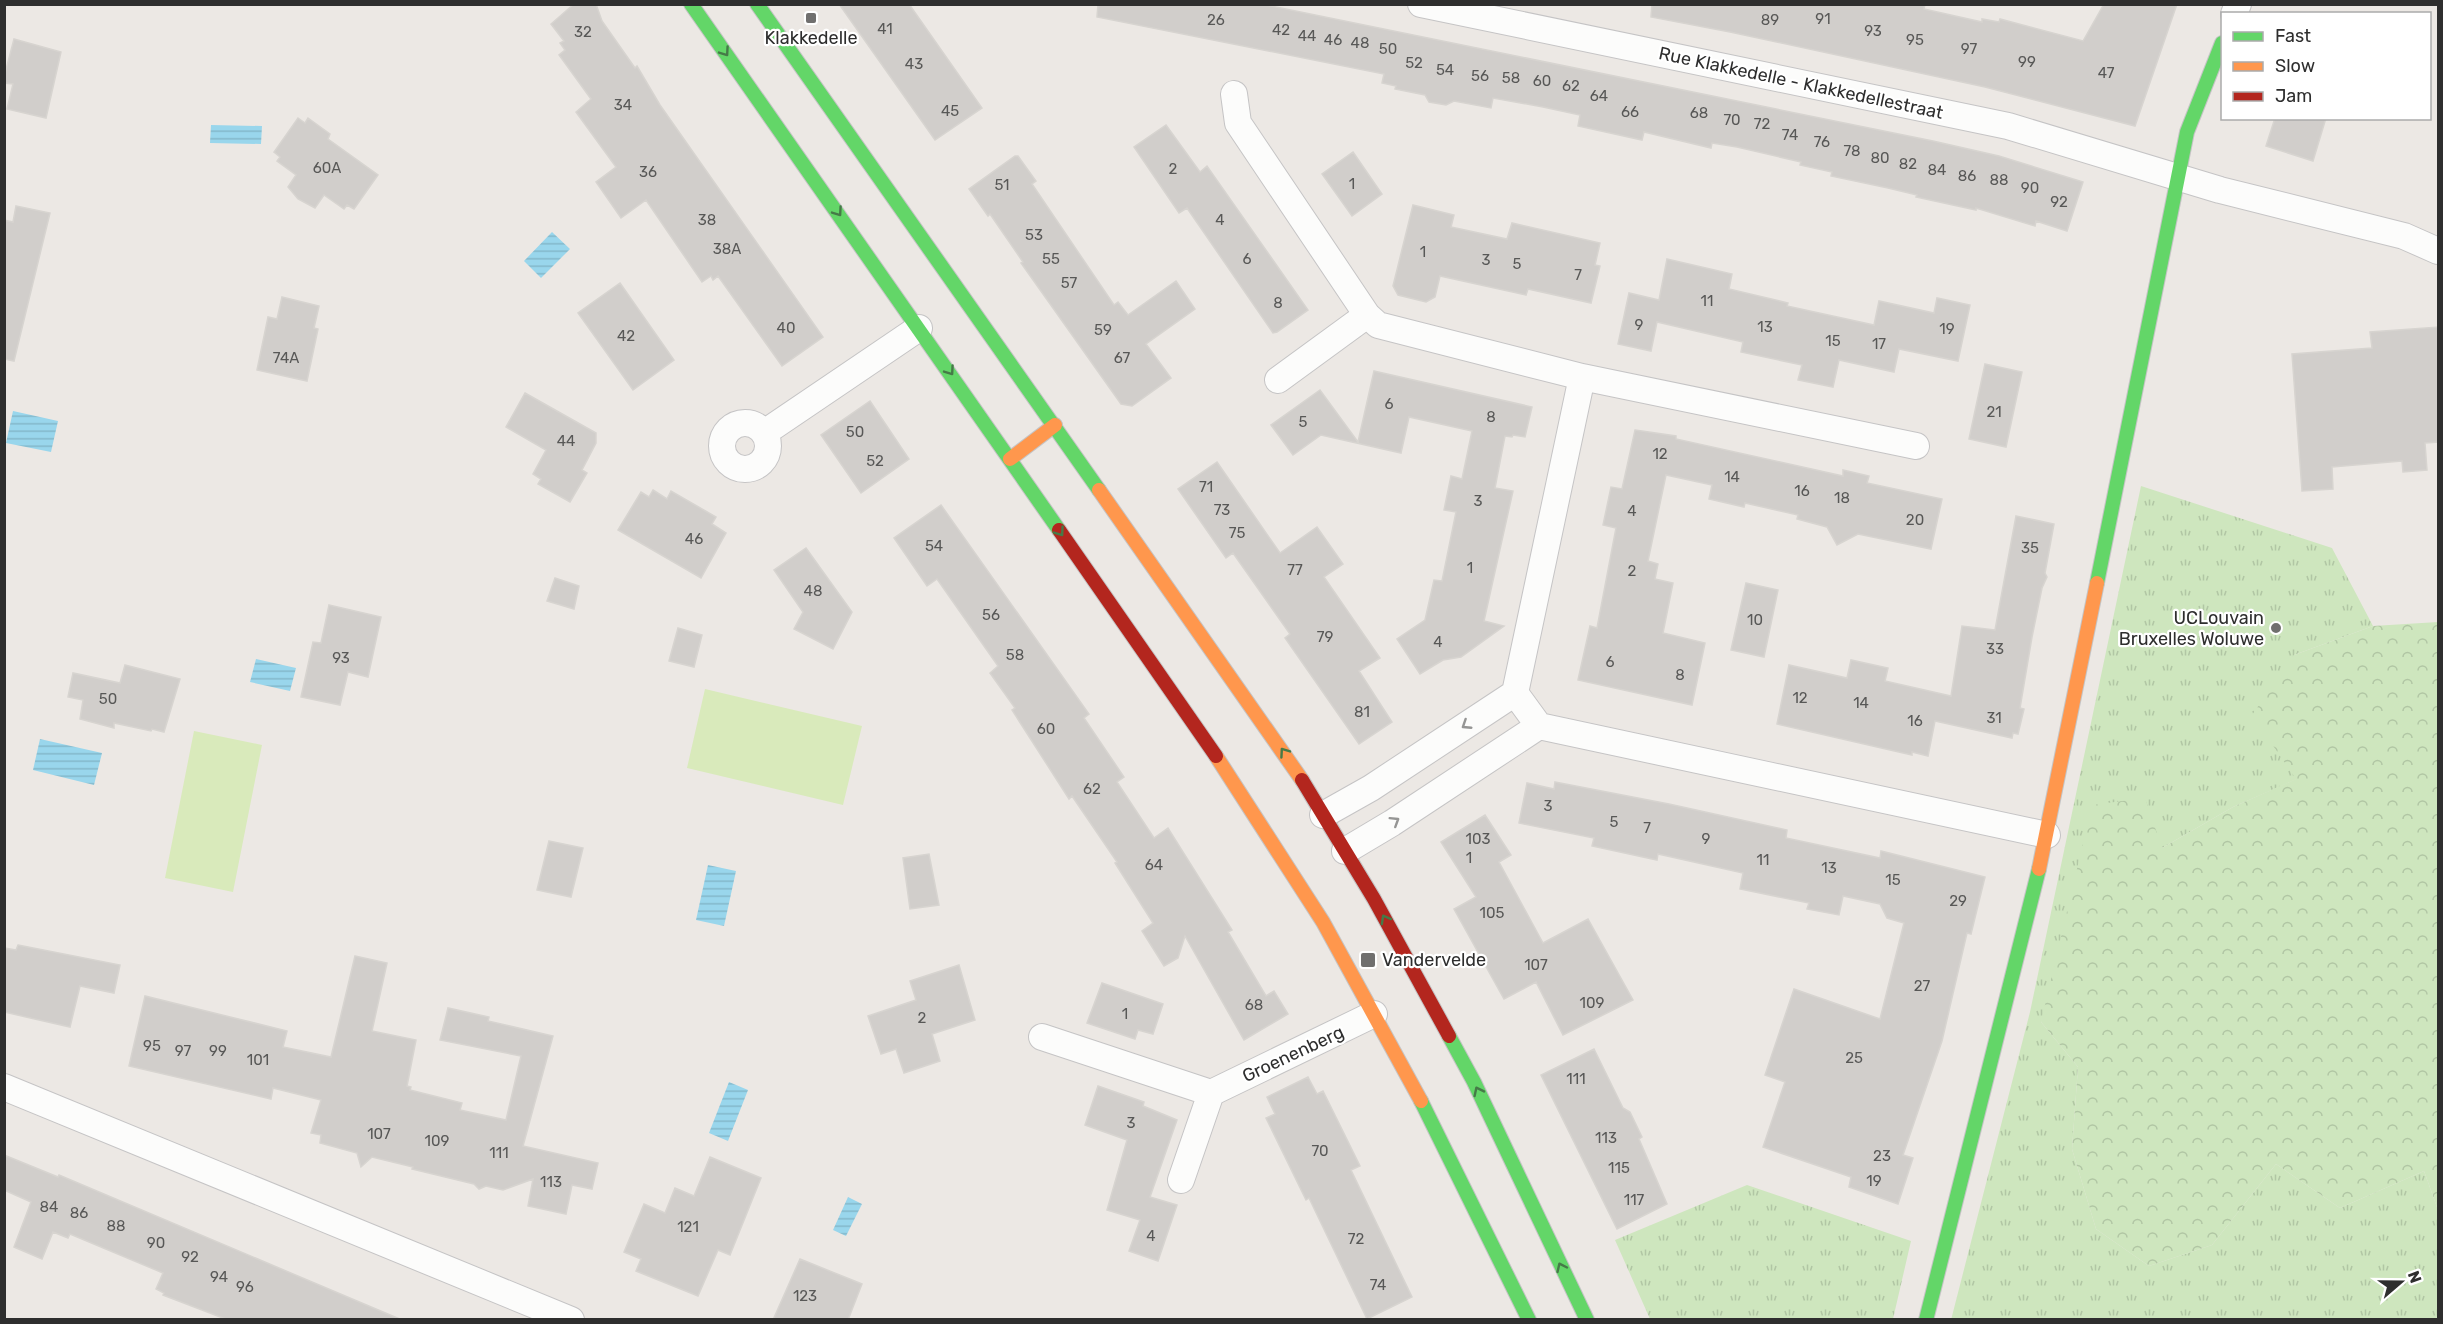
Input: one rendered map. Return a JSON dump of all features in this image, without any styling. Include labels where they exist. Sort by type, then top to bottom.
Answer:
[{"type":"main road","points":[[691,4],[1247,801],[1324,924],[1374,1014],[1442,1142],[1528,1320]]},
{"type":"main road","points":[[757,4],[1297,771],[1345,851],[1474,1082],[1587,1320]]},
{"type":"main road","points":[[1926,1320],[2040,871],[2187,132],[2221,48]]},
{"type":"main road","points":[[1010,459],[1055,425]]},
{"type":"street","name":"Rue Klakkedelle - Klakkedellestraat","points":[[1421,4],[2008,126],[2220,190],[2404,236],[2439,251]]},
{"type":"street","points":[[1234,94],[1238,123],[1367,315],[1378,325],[1582,377],[1916,446]]},
{"type":"street","points":[[1278,380],[1367,315]]},
{"type":"street","points":[[764,433],[919,328]]},
{"type":"street","points":[[1323,815],[1371,788],[1515,693],[1582,377]]},
{"type":"street","points":[[1515,693],[1539,726],[2047,835]]},
{"type":"street","points":[[1345,851],[1392,823],[1539,726]]},
{"type":"street","name":"Groenenberg","points":[[1210,1093],[1374,1014]]},
{"type":"street","points":[[1042,1037],[1210,1093],[1181,1180]]},
{"type":"street","points":[[4,1087],[571,1320]]},
{"type":"green space","points":[[2141,486],[2332,548],[2373,626],[2294,655],[2297,779],[2233,807],[2162,848],[2041,1022],[2078,1067],[2072,1149],[2096,1229],[2149,1266],[2212,1245],[2276,1164],[2340,1208],[2424,1171],[2438,1210],[2438,1319],[1951,1320],[2030,1012]]},
{"type":"green space","points":[[2438,622],[2438,1210],[2424,1171],[2340,1208],[2276,1164],[2212,1245],[2149,1266],[2096,1229],[2072,1149],[2078,1067],[2041,1022],[2092,805],[2145,798],[2162,848],[2233,807],[2296,779],[2252,715],[2294,655],[2373,626]]},
{"type":"green space","points":[[705,689],[862,726],[843,805],[687,768]]},
{"type":"green space","points":[[194,731],[262,745],[233,892],[165,878]]},
{"type":"green space","points":[[1747,1185],[1911,1241],[1893,1319],[1650,1319],[1615,1240]]},
{"type":"water","points":[[211,125],[262,126],[261,144],[210,143]]},
{"type":"water","points":[[552,232],[570,249],[541,278],[524,261]]},
{"type":"water","points":[[13,411],[58,421],[51,452],[6,443]]},
{"type":"water","points":[[256,659],[296,668],[290,691],[250,682]]},
{"type":"water","points":[[40,739],[102,753],[94,785],[33,770]]},
{"type":"water","points":[[708,865],[736,871],[724,926],[696,920]]},
{"type":"water","points":[[729,1082],[748,1090],[728,1141],[709,1133]]},
{"type":"water","points":[[848,1197],[862,1204],[846,1236],[833,1230]]},
{"type":"building","points":[[574,4],[596,4],[602,21],[635,68],[637,66],[660,105],[823,337],[782,366],[718,276],[713,280],[711,276],[702,282],[646,200],[621,218],[596,182],[616,167],[576,112],[591,99],[559,55],[565,50],[560,43],[564,41],[551,24]]},
{"type":"building","points":[[839,4],[909,4],[982,108],[935,140]]},
{"type":"building","points":[[1098,4],[1261,4],[1933,141],[1999,156],[2083,182],[2067,231],[2036,221],[2035,226],[1976,208],[1976,210],[1916,197],[1917,195],[1831,176],[1832,172],[1800,165],[1801,162],[1737,147],[1712,143],[1711,148],[1644,132],[1642,140],[1578,126],[1580,115],[1543,107],[1493,98],[1491,108],[1454,101],[1446,105],[1429,102],[1425,95],[1395,89],[1396,86],[1382,83],[1384,74],[1097,17]]},
{"type":"building","points":[[1652,4],[1925,4],[1924,9],[1982,22],[1982,19],[1999,22],[2000,19],[2083,41],[2104,4],[2177,4],[2135,126],[1985,87],[1651,17]]},
{"type":"building","points":[[14,39],[61,52],[46,118],[7,109],[13,84],[4,83],[4,77]]},
{"type":"building","points":[[298,118],[305,123],[308,118],[330,134],[328,139],[378,175],[354,209],[347,205],[344,209],[324,195],[315,208],[298,199],[288,187],[296,175],[277,161],[280,157],[274,152]]},
{"type":"building","points":[[2274,120],[2325,120],[2313,161],[2266,146]]},
{"type":"building","points":[[1166,125],[1200,172],[1207,166],[1308,310],[1277,332],[1273,333],[1187,208],[1179,213],[1134,147]]},
{"type":"building","points":[[1353,152],[1382,194],[1352,216],[1322,174]]},
{"type":"building","points":[[1018,156],[1036,181],[1032,184],[1114,305],[1118,302],[1128,315],[1176,281],[1195,309],[1146,344],[1171,378],[1132,406],[1121,404],[1021,263],[1023,262],[990,214],[988,216],[969,189]]},
{"type":"building","points":[[1413,205],[1454,215],[1451,227],[1507,239],[1512,223],[1600,243],[1595,265],[1600,266],[1591,303],[1528,289],[1526,295],[1440,276],[1435,297],[1426,302],[1398,295],[1393,286]]},
{"type":"building","points":[[16,206],[50,213],[14,361],[4,359],[4,220],[13,222]]},
{"type":"building","points":[[1667,259],[1732,274],[1729,289],[1788,303],[1787,306],[1874,325],[1879,301],[1934,313],[1937,298],[1970,305],[1958,361],[1899,349],[1894,372],[1839,360],[1833,387],[1798,380],[1802,365],[1741,352],[1743,342],[1657,322],[1651,351],[1618,344],[1629,293],[1659,300]]},
{"type":"building","points":[[620,283],[674,360],[633,390],[578,313]]},
{"type":"building","points":[[282,297],[319,306],[314,328],[318,329],[307,381],[257,370],[268,317],[277,319]]},
{"type":"building","points":[[2439,327],[2439,442],[2425,443],[2427,470],[2403,472],[2402,461],[2332,467],[2333,489],[2302,491],[2292,354],[2372,348],[2370,332]]},
{"type":"building","points":[[1985,364],[2022,372],[2006,447],[1969,439]]},
{"type":"building","points":[[1374,371],[1532,407],[1525,437],[1505,436],[1495,488],[1513,491],[1484,621],[1504,626],[1461,657],[1443,660],[1420,674],[1397,639],[1425,620],[1434,580],[1442,581],[1456,512],[1444,510],[1451,476],[1462,479],[1472,431],[1409,417],[1401,453],[1321,435],[1293,455],[1271,425],[1320,390],[1358,442]]},
{"type":"building","points":[[525,393],[596,433],[596,443],[582,470],[587,473],[570,502],[538,484],[541,479],[533,474],[546,450],[506,427]]},
{"type":"building","points":[[870,401],[909,459],[861,493],[821,435]]},
{"type":"building","points":[[1635,430],[1676,436],[1676,439],[1843,476],[1843,470],[1869,476],[1867,483],[1942,499],[1931,549],[1858,534],[1837,545],[1827,527],[1797,519],[1798,515],[1745,503],[1744,507],[1709,499],[1712,485],[1666,475],[1648,561],[1658,564],[1655,579],[1673,583],[1663,633],[1705,643],[1692,705],[1578,680],[1590,626],[1597,628],[1616,528],[1603,525],[1611,487],[1622,489]]},
{"type":"building","points":[[1217,462],[1280,553],[1317,527],[1343,564],[1324,577],[1380,658],[1359,671],[1392,722],[1359,744],[1285,638],[1290,634],[1233,553],[1226,558],[1178,489]]},
{"type":"building","points":[[653,490],[667,499],[671,491],[716,517],[712,524],[726,533],[701,578],[618,530],[641,492],[649,497]]},
{"type":"building","points":[[941,505],[1089,714],[1084,718],[1124,777],[1117,782],[1154,838],[1168,828],[1232,930],[1228,932],[1266,996],[1274,991],[1288,1014],[1244,1040],[1185,936],[1178,958],[1164,966],[1142,931],[1153,923],[1115,863],[1117,862],[1072,796],[1069,799],[1012,710],[1015,708],[990,673],[998,666],[937,579],[927,586],[894,538]]},
{"type":"building","points":[[2016,516],[2054,524],[2045,573],[2047,577],[2042,588],[2032,637],[2020,708],[2024,709],[2018,734],[2013,733],[2012,738],[1935,721],[1928,756],[1912,752],[1912,755],[1777,724],[1789,665],[1847,678],[1851,660],[1888,668],[1885,681],[1951,696],[1962,626],[1995,630]]},
{"type":"building","points":[[806,548],[852,612],[833,649],[794,629],[803,612],[774,570]]},
{"type":"building","points":[[555,578],[579,586],[574,609],[547,601]]},
{"type":"building","points":[[1746,583],[1778,590],[1764,657],[1731,650]]},
{"type":"building","points":[[329,605],[381,617],[368,677],[348,672],[340,705],[301,697],[313,642],[321,643]]},
{"type":"building","points":[[678,628],[702,635],[694,667],[669,661]]},
{"type":"building","points":[[125,665],[180,679],[164,732],[114,723],[114,728],[80,719],[83,700],[68,697],[73,673],[120,683]]},
{"type":"building","points":[[1555,782],[1787,830],[1786,838],[1880,858],[1881,851],[1985,877],[1971,934],[1967,933],[1942,1041],[1903,1155],[1913,1158],[1898,1204],[1849,1187],[1851,1177],[1763,1147],[1785,1082],[1765,1075],[1794,989],[1880,1019],[1904,923],[1887,918],[1880,904],[1843,896],[1839,915],[1807,909],[1809,903],[1740,889],[1743,873],[1658,854],[1657,860],[1592,846],[1594,838],[1519,823],[1527,783],[1554,789]]},
{"type":"building","points":[[1485,815],[1511,855],[1499,862],[1543,943],[1588,919],[1633,1000],[1563,1035],[1536,982],[1504,999],[1454,909],[1476,897],[1441,842]]},
{"type":"building","points":[[549,841],[583,848],[571,897],[537,890]]},
{"type":"building","points":[[929,854],[939,905],[910,909],[903,858]]},
{"type":"building","points":[[18,945],[120,965],[114,993],[80,986],[70,1027],[4,1012],[4,948],[16,950]]},
{"type":"building","points":[[355,956],[387,963],[372,1031],[416,1040],[407,1086],[411,1087],[410,1090],[462,1103],[460,1110],[506,1120],[521,1056],[440,1040],[448,1008],[489,1017],[488,1021],[553,1036],[523,1146],[598,1163],[592,1189],[572,1185],[566,1214],[528,1206],[533,1179],[503,1190],[486,1186],[479,1189],[474,1184],[372,1157],[361,1167],[357,1153],[320,1143],[321,1135],[311,1133],[321,1100],[273,1088],[271,1099],[129,1066],[145,996],[287,1031],[283,1047],[331,1057]]},
{"type":"building","points":[[959,965],[975,1020],[932,1034],[940,1061],[904,1073],[896,1049],[881,1054],[868,1016],[916,1000],[910,981]]},
{"type":"building","points":[[1102,983],[1163,1004],[1153,1034],[1138,1030],[1135,1039],[1087,1023]]},
{"type":"building","points":[[1594,1049],[1623,1108],[1630,1112],[1642,1137],[1639,1139],[1667,1204],[1617,1229],[1541,1075]]},
{"type":"building","points":[[1308,1077],[1317,1094],[1323,1091],[1360,1166],[1351,1170],[1412,1297],[1367,1319],[1309,1198],[1306,1200],[1266,1118],[1275,1114],[1267,1097]]},
{"type":"building","points":[[1098,1086],[1144,1102],[1143,1106],[1177,1120],[1150,1197],[1177,1205],[1158,1261],[1129,1251],[1140,1220],[1107,1210],[1127,1140],[1085,1125]]},
{"type":"building","points":[[4,1155],[58,1177],[59,1175],[402,1320],[228,1320],[163,1295],[164,1293],[156,1289],[163,1273],[70,1234],[68,1238],[53,1232],[42,1259],[14,1247],[31,1202],[4,1190]]},
{"type":"building","points":[[710,1157],[761,1178],[730,1255],[718,1250],[698,1296],[636,1271],[641,1259],[624,1252],[644,1204],[665,1213],[675,1188],[694,1196]]},
{"type":"building","points":[[800,1259],[862,1284],[848,1320],[773,1320]]},
{"type":"traffic: fast","points":[[691,4],[1059,530]]},
{"type":"traffic: fast","points":[[757,4],[1099,490]]},
{"type":"traffic: fast","points":[[2097,583],[2187,132],[2221,46]]},
{"type":"traffic: fast","points":[[1926,1320],[2039,869]]},
{"type":"traffic: fast","points":[[1449,1036],[1474,1082],[1587,1320]]},
{"type":"traffic: fast","points":[[1421,1101],[1529,1320]]},
{"type":"traffic: slow","points":[[1010,459],[1055,425]]},
{"type":"traffic: slow","points":[[1099,490],[1302,780]]},
{"type":"traffic: slow","points":[[2039,869],[2097,583]]},
{"type":"traffic: slow","points":[[1216,756],[1323,922],[1421,1101]]},
{"type":"traffic: jam","points":[[1059,530],[1216,756]]},
{"type":"traffic: jam","points":[[1302,780],[1374,899],[1449,1036]]},
{"type":"place","name":"Klakkedelle","points":[[811,18]]},
{"type":"place","name":"UCLouvain Bruxelles Woluwe","points":[[2276,628]]},
{"type":"place","name":"Vandervelde","points":[[1368,960]]}]
